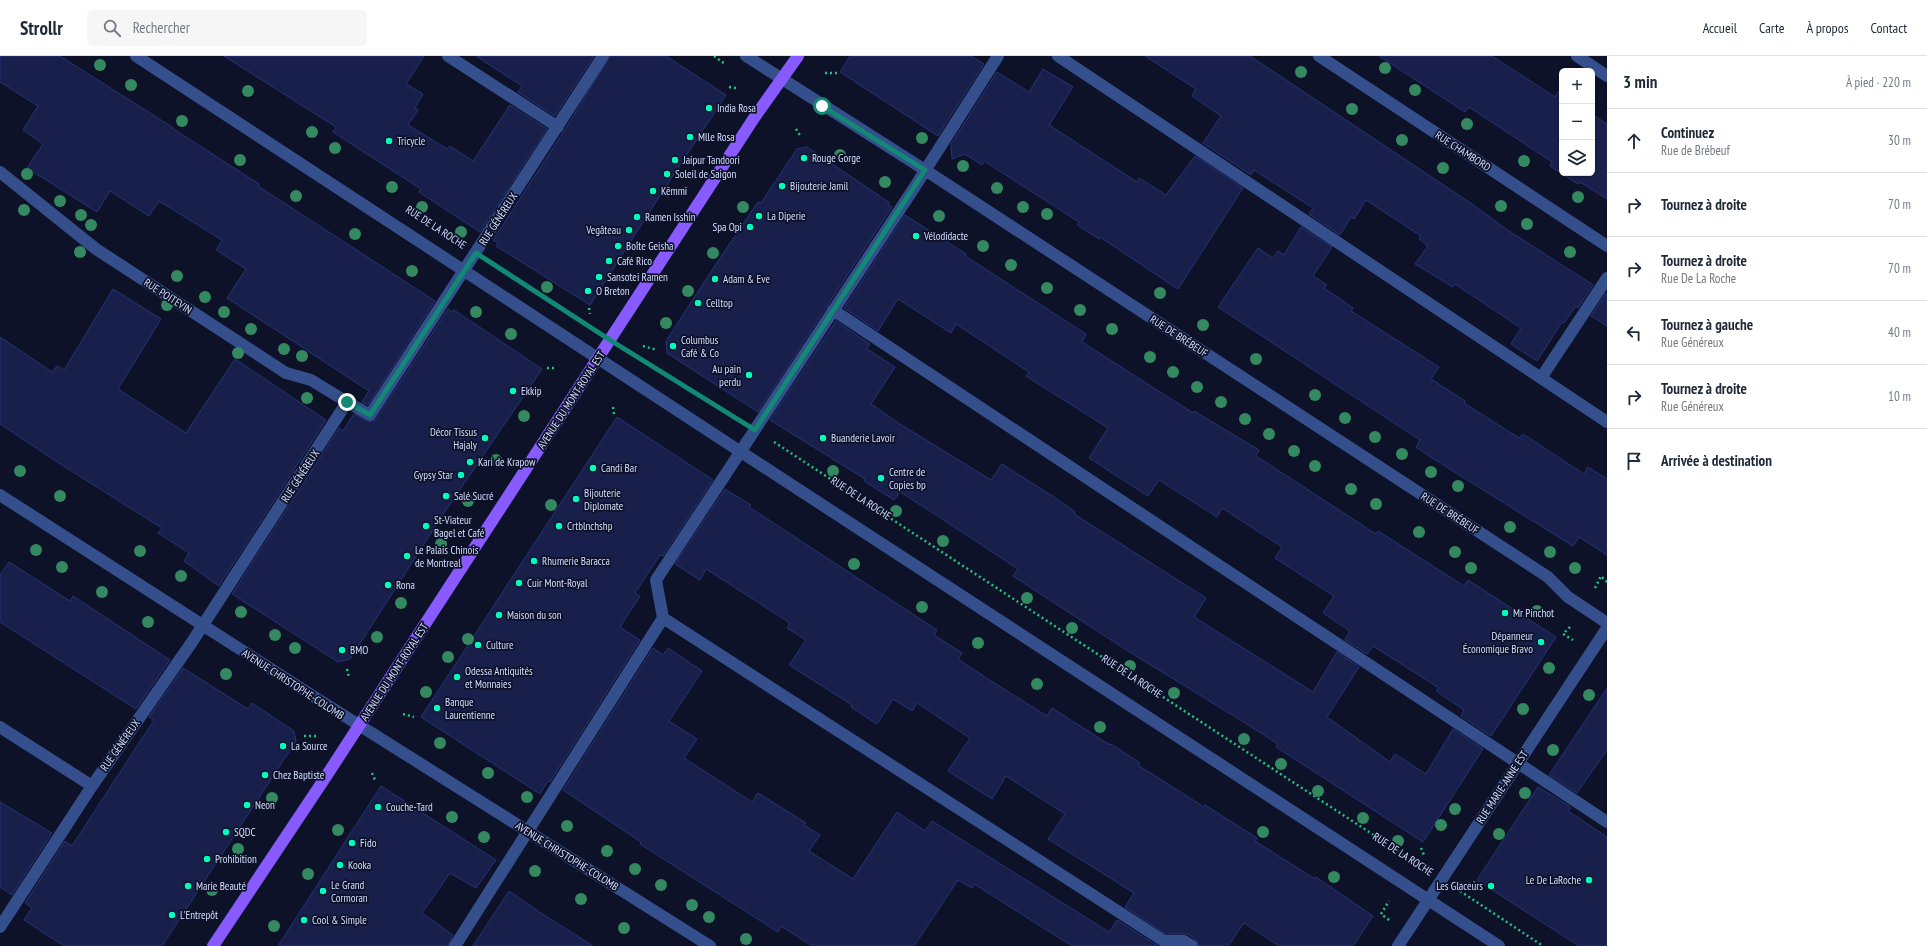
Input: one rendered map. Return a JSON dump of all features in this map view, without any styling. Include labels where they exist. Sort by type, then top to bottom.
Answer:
[{"type":"main road","name":"AVENUE DU MONT-ROYAL EST","points":[[213,946],[781,78],[798,56]]},
{"type":"street","name":"RUE DE LA ROCHE","points":[[136,56],[463,271],[1499,946]]},
{"type":"street","points":[[448,56],[558,127]]},
{"type":"street","name":"RUE GÉNÉREUX","points":[[0,927],[92,786],[203,626],[347,402],[370,415],[603,56]]},
{"type":"street","name":"RUE DE BRÉBEUF","points":[[746,56],[925,170],[1548,577],[1568,597],[1607,623]]},
{"type":"street","points":[[455,946],[663,618],[656,580],[741,452],[998,56]]},
{"type":"street","points":[[1058,56],[1607,422]]},
{"type":"street","name":"RUE CHAMBORD","points":[[1319,56],[1607,246]]},
{"type":"street","points":[[1576,56],[1607,76]]},
{"type":"street","name":"RUE POITEVIN","points":[[0,172],[96,249],[286,373],[310,380],[347,402]]},
{"type":"street","points":[[1542,378],[1607,278]]},
{"type":"street","points":[[833,310],[1607,822]]},
{"type":"street","name":"AVENUE CHRISTOPHE-COLOMB","points":[[0,495],[358,725],[710,946]]},
{"type":"street","points":[[663,618],[1162,944],[1184,941],[1192,946]]},
{"type":"street","name":"RUE MARIE-ANNE EST","points":[[1398,946],[1607,628]]},
{"type":"street","points":[[0,727],[92,786]]},
{"type":"path","points":[[825,73],[837,73]]},
{"type":"path","points":[[729,87],[736,88]]},
{"type":"path","points":[[796,129],[801,137]]},
{"type":"path","points":[[589,308],[590,314]]},
{"type":"path","points":[[643,346],[657,350]]},
{"type":"path","points":[[548,368],[554,368]]},
{"type":"path","name":"RUE DE LA ROCHE","points":[[664,373],[755,430],[1543,946]]},
{"type":"path","points":[[612,407],[614,414]]},
{"type":"path","points":[[1594,591],[1601,576],[1607,582]]},
{"type":"path","points":[[1570,627],[1563,634],[1579,643]]},
{"type":"path","points":[[347,669],[348,678]]},
{"type":"path","points":[[402,714],[414,717]]},
{"type":"path","points":[[304,736],[316,736]]},
{"type":"path","points":[[372,773],[375,780]]},
{"type":"path","points":[[1421,848],[1424,855]]},
{"type":"path","points":[[1469,884],[1475,882]]},
{"type":"path","points":[[1391,921],[1381,914],[1392,897]]},
{"type":"building","points":[[0,56],[60,56],[172,127],[259,184],[258,186],[435,301],[368,405],[362,402],[369,391],[227,298],[246,269],[216,250],[222,240],[159,201],[149,216],[110,191],[97,212],[27,168],[43,144],[23,130],[38,106],[0,82]]},
{"type":"building","points":[[224,56],[424,56],[406,84],[423,94],[415,108],[418,110],[408,125],[447,149],[450,146],[473,161],[510,105],[547,129],[480,232],[419,192],[421,189],[333,132],[336,127]]},
{"type":"building","points":[[476,56],[594,56],[555,116],[518,92],[522,86]]},
{"type":"building","points":[[610,56],[666,56],[726,95],[590,305],[496,246],[498,243],[493,240],[564,131]]},
{"type":"building","points":[[850,56],[971,56],[984,64],[938,136],[840,72]]},
{"type":"building","points":[[1145,56],[1250,56],[1472,204],[1506,229],[1593,285],[1578,308],[1576,306],[1564,323],[1562,322],[1537,361],[1511,344],[1521,328],[1455,284],[1453,287],[1415,264],[1428,246],[1419,239],[1421,236],[1366,200],[1354,219],[1351,217],[1340,235],[1309,214],[1313,208],[1254,170],[1251,175],[1203,143],[1221,116],[1192,96],[1196,89]]},
{"type":"building","points":[[1379,56],[1492,56],[1555,97],[1558,92],[1559,172],[1550,166],[1552,162],[1469,107],[1465,112]]},
{"type":"building","points":[[1043,69],[1073,87],[1049,125],[1137,182],[1139,178],[1166,195],[1195,156],[1243,188],[1178,289],[1100,237],[1099,239],[1077,225],[1079,222],[984,161],[982,165],[965,154],[952,159],[951,144],[997,72],[1029,92]]},
{"type":"building","points":[[1595,116],[1607,124],[1607,199],[1580,182],[1578,184],[1566,176],[1595,176]]},
{"type":"building","points":[[807,147],[890,203],[888,205],[892,207],[758,412],[667,353],[666,341],[758,202],[761,203],[797,149]]},
{"type":"building","points":[[905,215],[966,254],[965,256],[1086,334],[1082,342],[1193,413],[1194,411],[1259,450],[1256,456],[1376,534],[1378,531],[1464,586],[1468,580],[1556,637],[1491,736],[1461,716],[1464,710],[1436,691],[1439,688],[1373,646],[1367,654],[1345,640],[1350,631],[1323,613],[1334,596],[1275,558],[1282,547],[1222,508],[1217,517],[1159,480],[1148,496],[1089,458],[1108,428],[1026,376],[1029,372],[956,324],[951,333],[898,299],[878,331],[844,308]]},
{"type":"building","points":[[1301,227],[1332,247],[1313,276],[1327,285],[1324,288],[1353,308],[1351,311],[1439,367],[1431,379],[1465,401],[1464,403],[1519,438],[1523,434],[1584,474],[1588,467],[1607,479],[1607,555],[1579,537],[1573,546],[1429,456],[1416,447],[1420,440],[1218,307],[1258,248],[1273,258],[1278,251],[1284,255]]},
{"type":"building","points":[[113,289],[161,319],[118,389],[186,433],[235,359],[326,420],[219,586],[184,561],[189,553],[158,533],[162,528],[0,424],[0,337],[52,372],[57,366],[64,370]]},
{"type":"building","points":[[1606,293],[1607,294],[1607,326],[1591,316]]},
{"type":"building","points":[[448,309],[452,312],[454,310],[542,369],[444,513],[350,659],[338,662],[232,594],[339,428],[343,431],[354,414],[370,422],[376,419]]},
{"type":"building","points":[[836,321],[870,344],[867,349],[895,367],[871,404],[900,424],[991,480],[1002,464],[1057,499],[1075,512],[1074,514],[1206,598],[1194,617],[1313,692],[1337,652],[1359,667],[1327,717],[1390,762],[1395,754],[1426,774],[1453,729],[1483,749],[1423,842],[1276,747],[1278,744],[1128,651],[1013,576],[1018,569],[930,511],[900,492],[894,500],[864,481],[865,479],[770,420]]},
{"type":"building","points":[[617,417],[713,480],[663,556],[660,555],[635,593],[640,596],[620,627],[640,640],[550,782],[548,781],[540,794],[421,717]]},
{"type":"building","points":[[725,489],[751,505],[749,507],[937,630],[934,635],[962,653],[958,659],[988,679],[1047,716],[1052,708],[1110,745],[1111,744],[1140,763],[1138,765],[1204,807],[1205,805],[1257,838],[1255,841],[1315,879],[1316,877],[1373,916],[1353,946],[1279,946],[1244,923],[1228,946],[1199,946],[1196,940],[1188,934],[1166,934],[1125,907],[1134,893],[1048,839],[1065,814],[1006,776],[992,799],[948,771],[970,738],[917,703],[912,711],[893,699],[877,724],[851,707],[852,705],[789,665],[806,640],[787,628],[790,623],[706,569],[700,580],[675,564]]},
{"type":"building","points":[[9,562],[70,601],[73,596],[170,660],[136,709],[0,622],[0,575]]},
{"type":"building","points":[[653,648],[663,655],[668,648],[702,671],[669,721],[697,739],[684,758],[752,802],[758,793],[806,823],[804,825],[820,835],[809,851],[853,879],[897,812],[925,831],[932,821],[1109,932],[1117,920],[1158,946],[1072,946],[974,884],[972,888],[958,880],[914,946],[812,946],[781,926],[778,932],[640,844],[641,842],[563,790]]},
{"type":"building","points":[[183,668],[248,709],[252,703],[294,731],[296,741],[162,946],[64,946],[24,920],[32,908],[25,903],[65,841],[72,846],[154,720],[149,717]]},
{"type":"building","points":[[1607,688],[1607,750],[1577,793],[1549,775]]},
{"type":"building","points":[[381,786],[496,860],[476,888],[450,873],[422,913],[453,935],[448,946],[278,946]]},
{"type":"building","points":[[1538,787],[1569,806],[1571,808],[1568,811],[1607,837],[1607,946],[1579,946],[1477,880]]},
{"type":"building","points":[[0,802],[52,833],[12,895],[0,887]]},
{"type":"building","points":[[509,891],[541,913],[593,946],[473,946]]},
{"type":"place","name":"India Rosa","points":[[709,108]]},
{"type":"place","name":"Mlle Rosa","points":[[690,137]]},
{"type":"place","name":"Tricycle","points":[[389,141]]},
{"type":"place","name":"Rouge Gorge","points":[[804,158]]},
{"type":"place","name":"Jaipur Tandoori","points":[[675,160]]},
{"type":"place","name":"Soleil de Saigon","points":[[667,174]]},
{"type":"place","name":"Bijouterie Jamil","points":[[782,186]]},
{"type":"place","name":"Kēmmi","points":[[653,191]]},
{"type":"place","name":"La Diperie","points":[[759,216]]},
{"type":"place","name":"Ramen Isshin","points":[[637,217]]},
{"type":"place","name":"Spa Opi","points":[[750,227]]},
{"type":"place","name":"Vegâteau","points":[[629,230]]},
{"type":"place","name":"Vélodidacte","points":[[916,236]]},
{"type":"place","name":"Boîte Geisha","points":[[618,246]]},
{"type":"place","name":"Café Rico","points":[[609,261]]},
{"type":"place","name":"Sansotei Ramen","points":[[599,277]]},
{"type":"place","name":"Adam & Eve","points":[[715,279]]},
{"type":"place","name":"O Breton","points":[[588,291]]},
{"type":"place","name":"Celltop","points":[[698,303]]},
{"type":"place","name":"Columbus Café & Co","points":[[673,346]]},
{"type":"place","name":"Au pain perdu","points":[[749,375]]},
{"type":"place","name":"Ekkip","points":[[513,391]]},
{"type":"place","name":"Décor Tissus Hajaly","points":[[485,438]]},
{"type":"place","name":"Buanderie Lavoir","points":[[823,438]]},
{"type":"place","name":"Kari de Krapow","points":[[470,462]]},
{"type":"place","name":"Candi Bar","points":[[593,468]]},
{"type":"place","name":"Gypsy Star","points":[[461,475]]},
{"type":"place","name":"Centre de Copies bp","points":[[881,478]]},
{"type":"place","name":"Salé Sucré","points":[[446,496]]},
{"type":"place","name":"Bijouterie Diplomate","points":[[576,499]]},
{"type":"place","name":"St-Viateur Bagel et Café","points":[[426,526]]},
{"type":"place","name":"Crtblnchshp","points":[[559,526]]},
{"type":"place","name":"Le Palais Chinois de Montreal","points":[[407,556]]},
{"type":"place","name":"Rhumerie Baracca","points":[[534,561]]},
{"type":"place","name":"Cuir Mont-Royal","points":[[519,583]]},
{"type":"place","name":"Rona","points":[[388,585]]},
{"type":"place","name":"Mr Pinchot","points":[[1505,613]]},
{"type":"place","name":"Maison du son","points":[[499,615]]},
{"type":"place","name":"Dépanneur Économique Bravo","points":[[1541,642]]},
{"type":"place","name":"Culture","points":[[478,645]]},
{"type":"place","name":"BMO","points":[[342,650]]},
{"type":"place","name":"Odessa Antiquités et Monnaies","points":[[457,677]]},
{"type":"place","name":"Banque Laurentienne","points":[[437,708]]},
{"type":"place","name":"La Source","points":[[283,746]]},
{"type":"place","name":"Chez Baptiste","points":[[265,775]]},
{"type":"place","name":"Neon","points":[[247,805]]},
{"type":"place","name":"Couche-Tard","points":[[378,807]]},
{"type":"place","name":"SQDC","points":[[226,832]]},
{"type":"place","name":"Fido","points":[[352,843]]},
{"type":"place","name":"Prohibition","points":[[207,859]]},
{"type":"place","name":"Kooka","points":[[340,865]]},
{"type":"place","name":"Le De LaRoche","points":[[1589,880]]},
{"type":"place","name":"Marie Beauté","points":[[188,886]]},
{"type":"place","name":"Les Glaceurs","points":[[1491,886]]},
{"type":"place","name":"Le Grand Cormoran","points":[[323,891]]},
{"type":"place","name":"L'Entrepôt","points":[[172,915]]},
{"type":"place","name":"Cool & Simple","points":[[304,920]]},
{"type":"route","points":[[347,402],[370,415],[445,298],[476,253],[610,340],[755,430],[925,170],[822,106]]}]
